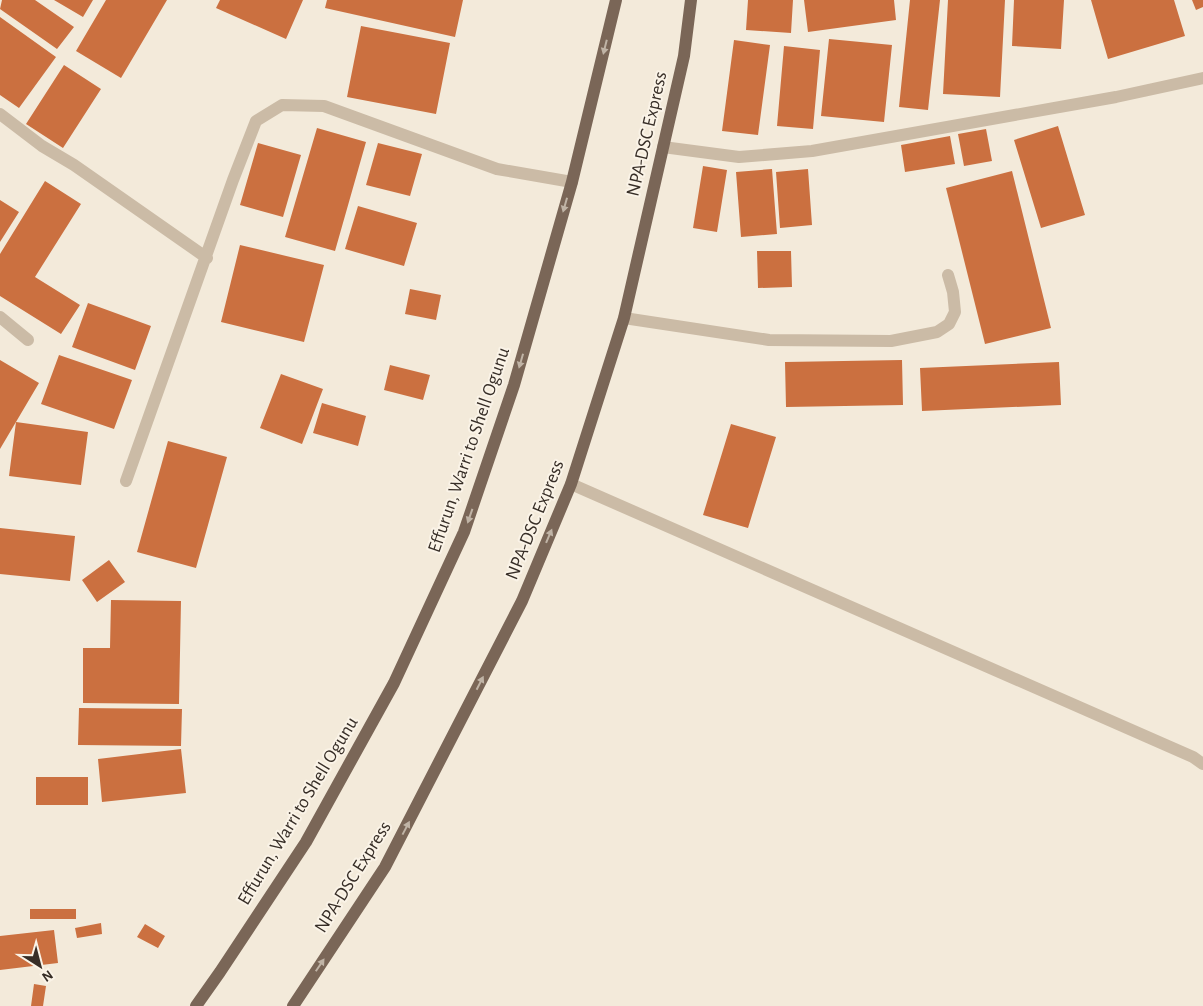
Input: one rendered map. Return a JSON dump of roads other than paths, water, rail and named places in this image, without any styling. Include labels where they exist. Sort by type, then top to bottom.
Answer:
[{"type":"main road","name":"Effurun, Warri to Shell Ogunu","points":[[196,1006],[310,834],[394,683],[464,532],[514,385],[572,182],[616,0]]},
{"type":"main road","name":"NPA-DSC Express","points":[[293,1006],[390,859],[522,600],[571,484],[624,318],[684,56],[691,0]]},
{"type":"street","points":[[663,147],[740,157],[812,151],[1116,97],[1203,78]]},
{"type":"street","points":[[126,482],[207,258],[233,180],[256,121],[282,105],[324,106],[497,169],[572,182]]},
{"type":"street","points":[[0,114],[42,146],[74,165],[207,258]]},
{"type":"street","points":[[624,318],[769,340],[891,341],[937,332],[949,324],[955,312],[953,292],[948,275]]},
{"type":"street","points":[[0,317],[28,340]]},
{"type":"street","points":[[571,484],[1193,757],[1203,764]]}]
